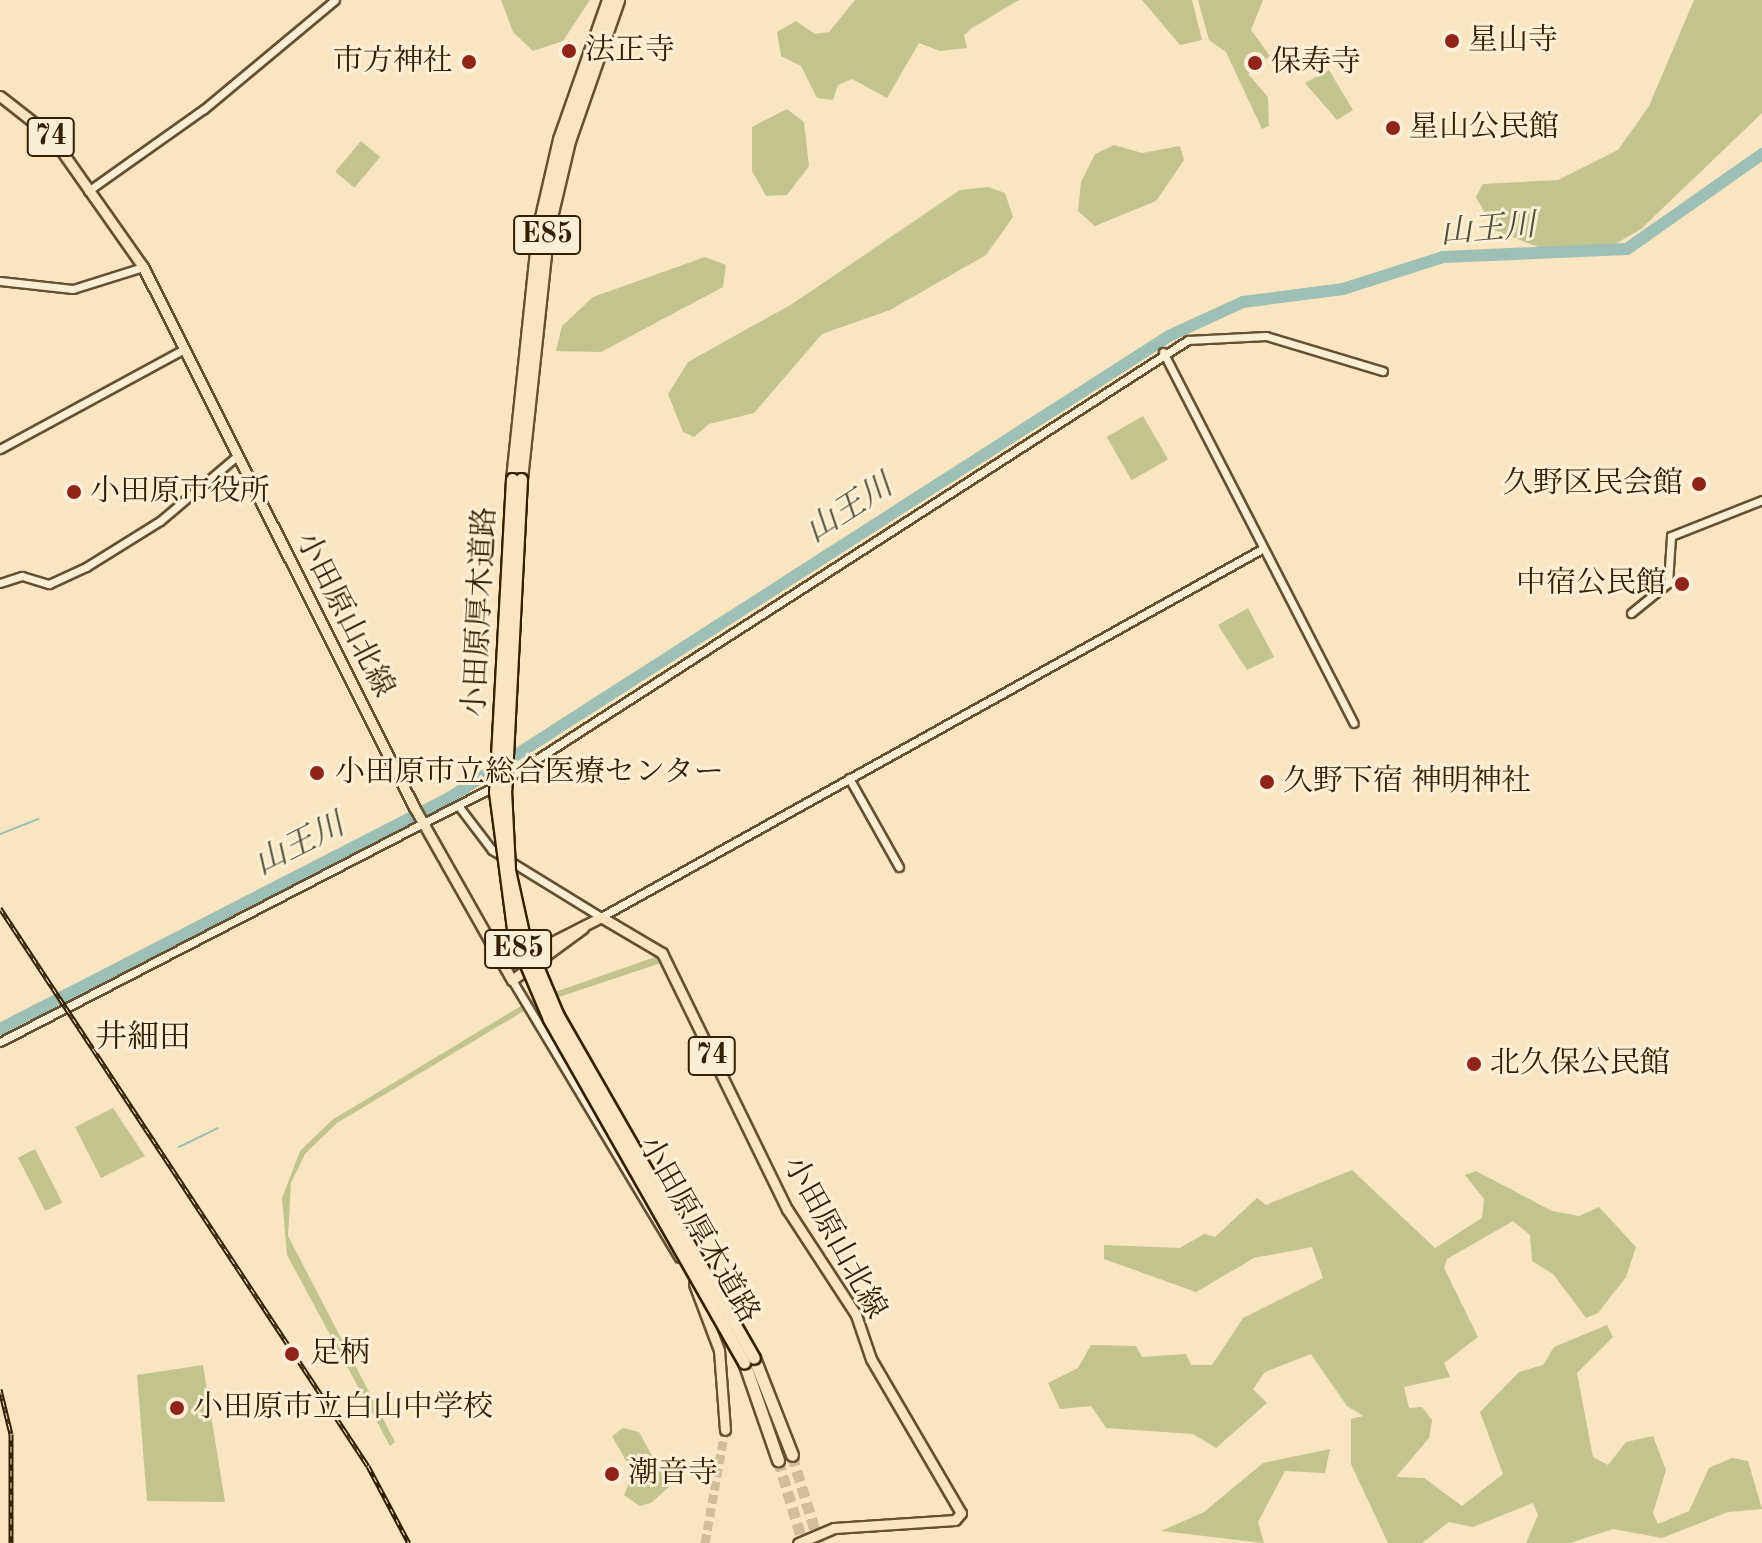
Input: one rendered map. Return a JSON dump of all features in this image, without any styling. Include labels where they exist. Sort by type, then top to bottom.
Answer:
[{"type":"highway","name":"小田原厚木道路","points":[[608,0],[559,139],[538,230],[516,479],[495,792],[514,936],[549,1019],[749,1360],[792,1455]]},
{"type":"highway","name":"小田原厚木道路","points":[[516,479],[547,234],[569,141],[618,0]]},
{"type":"highway","name":"小田原厚木道路","points":[[749,1360],[778,1460]]},
{"type":"main road","name":"小田原山北線","points":[[0,96],[51,136],[143,267],[414,807],[512,980]]},
{"type":"main road","name":"小田原山北線","points":[[601,917],[662,953],[787,1209],[856,1315],[871,1359],[961,1513],[955,1520],[834,1528],[798,1543]]},
{"type":"main road","points":[[512,980],[601,917]]},
{"type":"main road","points":[[505,966],[583,928]]},
{"type":"main road","points":[[694,1284],[719,1350],[725,1430]]},
{"type":"street","points":[[88,191],[204,109],[335,0]]},
{"type":"street","points":[[0,281],[73,289],[143,267]]},
{"type":"street","points":[[0,1042],[423,824],[460,808],[1163,352],[1239,332],[1383,371]]},
{"type":"street","points":[[0,449],[184,349]]},
{"type":"street","points":[[1163,352],[1354,723]]},
{"type":"street","points":[[0,583],[22,576],[49,584],[86,567],[160,521],[237,456]]},
{"type":"street","points":[[1631,613],[1668,583],[1671,536],[1762,500]]},
{"type":"street","points":[[460,808],[492,850],[601,917],[1262,549]]},
{"type":"street","points":[[849,778],[899,867]]},
{"type":"street","points":[[512,980],[694,1284]]},
{"type":"green space","points":[[501,0],[590,0],[563,41],[533,51],[513,32]]},
{"type":"green space","points":[[855,0],[1019,0],[964,35],[967,48],[940,51],[919,43],[887,98],[852,79],[838,85],[833,100],[817,98],[801,66],[781,56],[777,32],[796,21],[815,34],[829,32]]},
{"type":"green space","points":[[1142,0],[1192,0],[1202,40],[1180,45]]},
{"type":"green space","points":[[1198,0],[1263,0],[1251,30],[1270,56],[1248,74],[1268,97],[1269,126],[1262,129],[1226,52],[1209,40]]},
{"type":"green space","points":[[1694,0],[1762,0],[1762,113],[1641,229],[1600,253],[1564,257],[1494,230],[1476,197],[1483,184],[1558,180],[1618,150],[1649,106]]},
{"type":"green space","points":[[1329,70],[1353,110],[1337,120],[1305,83]]},
{"type":"green space","points":[[787,109],[804,122],[809,166],[787,195],[766,196],[752,171],[752,127]]},
{"type":"green space","points":[[361,141],[380,157],[354,188],[335,172]]},
{"type":"green space","points":[[1114,145],[1142,153],[1180,146],[1184,160],[1156,201],[1095,226],[1078,211],[1081,182],[1095,154]]},
{"type":"green space","points":[[988,187],[1005,193],[1013,217],[986,255],[890,310],[822,334],[754,413],[709,424],[694,437],[683,432],[668,394],[688,362],[792,304],[960,190]]},
{"type":"green space","points":[[705,257],[726,265],[723,287],[601,352],[556,351],[562,326],[593,297]]},
{"type":"green space","points":[[1143,416],[1168,459],[1132,480],[1107,437]]},
{"type":"green space","points":[[1248,608],[1274,657],[1247,670],[1218,625]]},
{"type":"green space","points":[[661,955],[664,962],[532,1006],[337,1123],[305,1154],[291,1183],[288,1236],[395,1442],[390,1446],[287,1255],[282,1198],[300,1151],[332,1120],[529,1001]]},
{"type":"green space","points":[[113,1108],[145,1156],[101,1178],[75,1127]]},
{"type":"green space","points":[[35,1149],[62,1202],[45,1211],[18,1158]]},
{"type":"green space","points":[[1352,1170],[1435,1248],[1482,1218],[1484,1199],[1465,1175],[1476,1171],[1552,1211],[1579,1216],[1599,1207],[1636,1247],[1626,1277],[1598,1313],[1586,1318],[1553,1274],[1532,1261],[1530,1235],[1513,1221],[1447,1259],[1444,1268],[1478,1337],[1444,1363],[1450,1377],[1404,1387],[1409,1408],[1422,1407],[1432,1420],[1429,1438],[1396,1477],[1424,1478],[1462,1506],[1503,1474],[1480,1412],[1519,1372],[1543,1365],[1554,1347],[1607,1325],[1613,1337],[1577,1373],[1593,1457],[1608,1465],[1626,1442],[1653,1436],[1666,1470],[1653,1513],[1658,1524],[1689,1511],[1709,1468],[1732,1458],[1748,1461],[1762,1509],[1728,1512],[1662,1538],[1613,1529],[1570,1543],[1526,1543],[1538,1515],[1533,1503],[1473,1527],[1449,1522],[1422,1543],[1388,1543],[1351,1464],[1351,1419],[1363,1416],[1347,1406],[1311,1354],[1265,1372],[1253,1389],[1267,1403],[1216,1448],[1193,1434],[1106,1428],[1091,1406],[1060,1409],[1048,1383],[1078,1368],[1091,1345],[1136,1346],[1142,1357],[1186,1354],[1191,1365],[1212,1365],[1243,1318],[1323,1278],[1312,1247],[1254,1258],[1196,1292],[1104,1259],[1104,1245],[1180,1248],[1204,1234],[1215,1237],[1257,1198],[1266,1205]]},
{"type":"green space","name":"小田原市立白山中学校","points":[[203,1365],[225,1502],[147,1501],[137,1375]]},
{"type":"green space","points":[[623,1428],[639,1432],[669,1487],[651,1503],[640,1506],[624,1495],[633,1473],[612,1436]]},
{"type":"green space","points":[[1330,1449],[1325,1473],[1285,1471],[1258,1522],[1264,1543],[1161,1531],[1204,1512],[1263,1463]]},
{"type":"waterway","name":"山王川","points":[[0,1029],[449,798],[1169,336],[1243,302],[1343,289],[1443,257],[1627,249],[1762,154]]},
{"type":"waterway","points":[[0,834],[38,819]]},
{"type":"waterway","points":[[179,1147],[218,1128]]},
{"type":"tunnel","points":[[705,1543],[725,1430]]},
{"type":"tunnel","points":[[792,1455],[819,1543]]},
{"type":"tunnel","points":[[778,1460],[803,1543]]},
{"type":"railway","points":[[0,908],[368,1466],[409,1543]]},
{"type":"railway","points":[[0,1389],[11,1434],[11,1543]]},
{"type":"place","name":"星山寺","points":[[1452,41]]},
{"type":"place","name":"法正寺","points":[[569,51]]},
{"type":"place","name":"市方神社","points":[[469,62]]},
{"type":"place","name":"保寿寺","points":[[1255,63]]},
{"type":"place","name":"星山公民館","points":[[1393,128]]},
{"type":"place","name":"久野区民会館","points":[[1699,484]]},
{"type":"place","name":"小田原市役所","points":[[74,492]]},
{"type":"place","name":"中宿公民館","points":[[1682,584]]},
{"type":"place","name":"小田原市立総合医療センター","points":[[317,773]]},
{"type":"place","name":"久野下宿 神明神社","points":[[1267,782]]},
{"type":"place","name":"北久保公民館","points":[[1474,1064]]},
{"type":"place","name":"足柄","points":[[292,1354]]},
{"type":"place","name":"小田原市立白山中学校","points":[[177,1408]]},
{"type":"place","name":"潮音寺","points":[[612,1474]]},
{"type":"district","name":"井細田","points":[[143,1039]]}]
